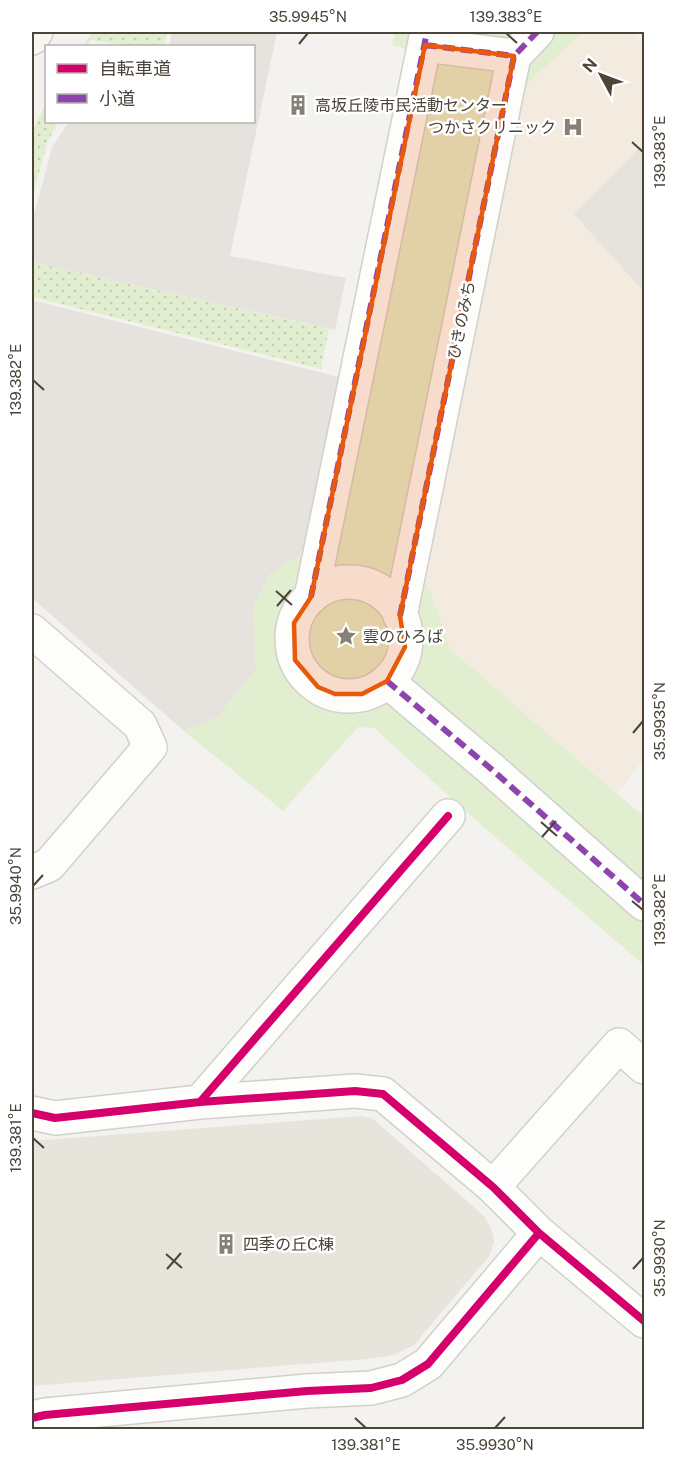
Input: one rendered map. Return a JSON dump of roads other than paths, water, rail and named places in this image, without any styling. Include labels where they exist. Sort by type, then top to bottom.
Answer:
[{"type":"street","points":[[32,38],[36,32]]},
{"type":"street","points":[[311,597],[426,38],[514,56],[537,32]]},
{"type":"street","name":"ひきのみち","points":[[400,616],[514,56]]},
{"type":"street","points":[[349,582],[369,585],[386,595],[398,609],[405,627],[405,647],[399,665],[387,681],[371,691],[353,695],[335,694],[318,687],[304,675],[295,660],[292,641],[294,623],[302,607],[311,597],[330,585],[349,582]]},
{"type":"street","points":[[32,631],[140,725],[150,747],[49,865],[32,872]]},
{"type":"street","points":[[387,681],[645,904]]},
{"type":"street","points":[[200,1102],[448,816]]},
{"type":"street","points":[[493,1187],[619,1045],[645,1068]]},
{"type":"street","points":[[32,1113],[55,1118],[200,1102],[355,1091],[383,1094],[493,1187],[539,1233],[643,1317]]},
{"type":"street","points":[[32,1418],[307,1391],[371,1388],[402,1380],[428,1364],[539,1233]]},
{"type":"place","name":"高坂丘陵市民活動センター","points":[[298,105]]},
{"type":"place","name":"つかさクリニック","points":[[573,127]]},
{"type":"place","name":"雲のひろば","points":[[346,636]]},
{"type":"place","name":"四季の丘C棟","points":[[226,1244]]}]
